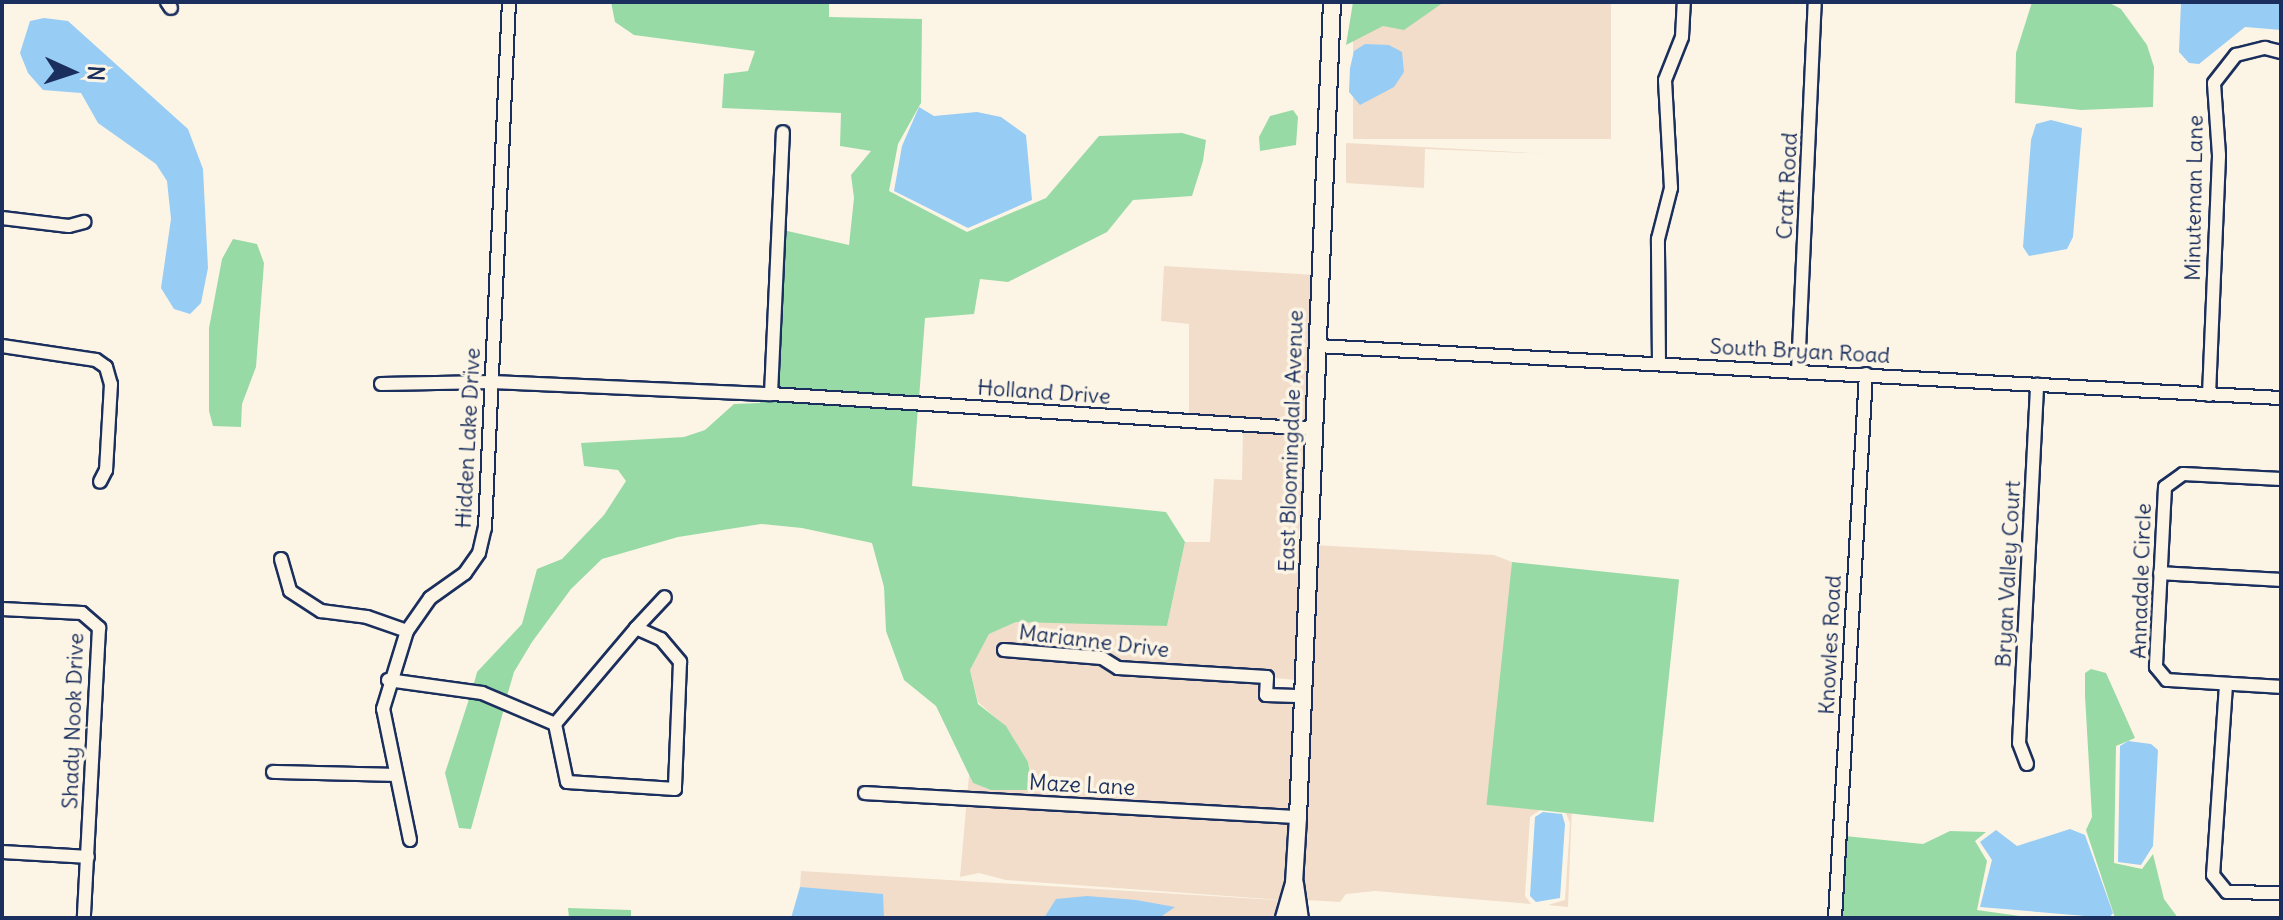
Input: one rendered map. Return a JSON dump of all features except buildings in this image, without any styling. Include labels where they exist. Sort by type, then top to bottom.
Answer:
[{"type":"main road","name":"East Bloomingdale Avenue","points":[[1284,918],[1294,883],[1298,817],[1332,2]]},
{"type":"main road","name":"East Bloomingdale Avenue","points":[[1294,883],[1300,918]]},
{"type":"street","name":"Hidden Lake Drive","points":[[410,840],[392,775],[383,709],[388,680],[407,631],[430,598],[465,573],[479,553],[485,528],[509,2]]},
{"type":"street","points":[[1659,364],[1658,239],[1671,188],[1665,80],[1682,37],[1684,2]]},
{"type":"street","name":"Craft Road","points":[[1798,371],[1815,2]]},
{"type":"street","name":"Minuteman Lane","points":[[2209,395],[2219,155],[2214,83],[2236,55],[2265,48],[2281,52]]},
{"type":"street","points":[[771,394],[783,132]]},
{"type":"street","points":[[2,218],[69,226],[84,222]]},
{"type":"street","points":[[2,346],[96,360],[106,367],[111,384],[106,470],[100,482]]},
{"type":"street","name":"South Bryan Road","points":[[1317,346],[2281,398]]},
{"type":"street","name":"Knowles Road","points":[[1835,918],[1866,374]]},
{"type":"street","name":"Holland Drive","points":[[381,384],[492,382],[771,394],[1314,429]]},
{"type":"street","name":"Bryan Valley Court","points":[[2027,764],[2019,743],[2037,384]]},
{"type":"street","name":"Annadale Circle","points":[[2281,479],[2183,474],[2165,487],[2156,667],[2167,680],[2281,687]]},
{"type":"street","points":[[281,559],[290,591],[321,611],[367,617],[407,631]]},
{"type":"street","points":[[2160,573],[2281,580]]},
{"type":"street","points":[[555,724],[665,597]]},
{"type":"street","name":"Shady Nook Drive","points":[[2,609],[82,613],[97,623],[84,918]]},
{"type":"street","points":[[555,724],[567,782],[675,789],[680,662],[661,639],[636,628]]},
{"type":"street","name":"Marianne Drive","points":[[1004,650],[1102,658],[1118,668],[1267,677],[1266,695],[1304,696]]},
{"type":"street","points":[[388,680],[482,693],[555,724]]},
{"type":"street","points":[[2226,685],[2213,875],[2227,892],[2281,893]]},
{"type":"street","points":[[273,772],[392,775]]},
{"type":"street","name":"Maze Lane","points":[[865,793],[1298,817]]},
{"type":"street","points":[[2,852],[88,857]]},
{"type":"shaded area","points":[[1353,2],[1611,2],[1611,139],[1353,139]]},
{"type":"shaded area","points":[[1346,143],[1554,154],[1425,149],[1424,188],[1346,183]]},
{"type":"shaded area","points":[[1164,266],[1315,275],[1309,424],[1189,416],[1189,324],[1161,321]]},
{"type":"shaded area","points":[[1243,429],[1309,433],[1298,544],[1303,545],[1295,691],[1295,680],[1120,663],[1102,653],[1000,645],[999,654],[1261,682],[1261,695],[1295,701],[1289,879],[1281,900],[1006,880],[979,873],[960,877],[969,775],[973,783],[991,790],[1033,789],[1028,762],[1007,728],[978,702],[970,670],[989,634],[1016,622],[1065,620],[1167,626],[1185,542],[1210,542],[1214,479],[1242,480]]},
{"type":"shaded area","points":[[1314,545],[1494,555],[1512,562],[1496,804],[1572,806],[1568,907],[1548,905],[1565,900],[1570,823],[1565,811],[1543,808],[1530,817],[1525,896],[1531,904],[1375,891],[1346,894],[1340,902],[1307,900],[1305,918],[1301,880]]},
{"type":"shaded area","points":[[801,871],[1277,900],[1276,918],[798,918]]},
{"type":"green space","points":[[611,2],[829,2],[829,17],[922,19],[921,103],[898,144],[889,191],[967,232],[1046,198],[1099,136],[1182,133],[1206,140],[1203,161],[1192,196],[1133,200],[1107,232],[1008,282],[980,279],[974,314],[925,318],[919,399],[776,390],[783,230],[849,245],[854,198],[851,175],[871,151],[840,146],[841,113],[722,108],[724,74],[748,71],[755,51],[634,35],[615,22]]},
{"type":"green space","points":[[1353,2],[1444,2],[1404,30],[1383,26],[1346,45]]},
{"type":"green space","points":[[2032,2],[2108,2],[2121,9],[2147,45],[2154,67],[2153,107],[2081,110],[2015,103],[2016,53]]},
{"type":"green space","points":[[1293,110],[1298,117],[1296,145],[1260,151],[1259,137],[1270,116]]},
{"type":"green space","points":[[233,239],[257,244],[264,263],[256,367],[242,404],[241,427],[213,426],[209,411],[209,328],[222,259]]},
{"type":"green space","points":[[761,399],[918,408],[912,486],[1166,512],[1185,542],[1167,626],[1016,622],[989,634],[970,670],[978,704],[1006,726],[1028,762],[1033,790],[991,790],[973,783],[936,706],[904,680],[886,631],[884,587],[872,543],[802,528],[761,524],[678,537],[602,559],[571,589],[532,642],[514,672],[507,696],[473,687],[477,672],[522,624],[537,569],[562,559],[604,515],[626,481],[618,470],[584,466],[581,443],[684,437],[705,430],[734,404],[760,403]]},
{"type":"green space","points":[[1512,562],[1679,580],[1654,822],[1486,805]]},
{"type":"green space","points":[[2091,669],[2106,673],[2135,738],[2116,746],[2114,863],[2142,869],[2153,854],[2164,899],[2178,918],[2115,918],[2086,830],[2092,817],[2085,673]]},
{"type":"green space","points":[[470,696],[505,705],[471,829],[459,828],[445,773]]},
{"type":"green space","points":[[1950,831],[1986,832],[1975,841],[1987,861],[1977,910],[2034,918],[1841,918],[1845,836],[1923,844]]},
{"type":"green space","points":[[568,908],[631,910],[631,918],[569,918]]},
{"type":"water","points":[[2181,2],[2281,2],[2281,30],[2245,27],[2199,64],[2189,63],[2179,52]]},
{"type":"water","points":[[44,18],[68,21],[188,129],[203,169],[208,268],[201,303],[190,314],[174,309],[161,288],[171,219],[167,181],[156,164],[98,123],[81,93],[43,90],[28,73],[20,53],[30,21]]},
{"type":"water","points":[[1365,44],[1389,45],[1402,52],[1404,72],[1394,87],[1360,105],[1349,92],[1350,68],[1354,51]]},
{"type":"water","points":[[919,107],[934,116],[977,112],[1001,117],[1026,135],[1032,200],[968,228],[894,191],[902,146]]},
{"type":"water","points":[[2051,120],[2082,128],[2073,237],[2067,249],[2029,256],[2023,247],[2031,140],[2036,124]]},
{"type":"water","points":[[2128,741],[2151,744],[2158,750],[2153,846],[2141,865],[2118,862],[2120,746]]},
{"type":"water","points":[[1543,812],[1562,814],[1565,824],[1560,898],[1536,902],[1530,896],[1535,817]]},
{"type":"water","points":[[2070,829],[2085,835],[2113,913],[2109,918],[1980,907],[1992,860],[1980,842],[1996,830],[2017,846]]},
{"type":"water","points":[[800,887],[883,894],[884,918],[791,918]]},
{"type":"water","points":[[1087,896],[1175,907],[1159,918],[1044,918],[1056,899]]}]
